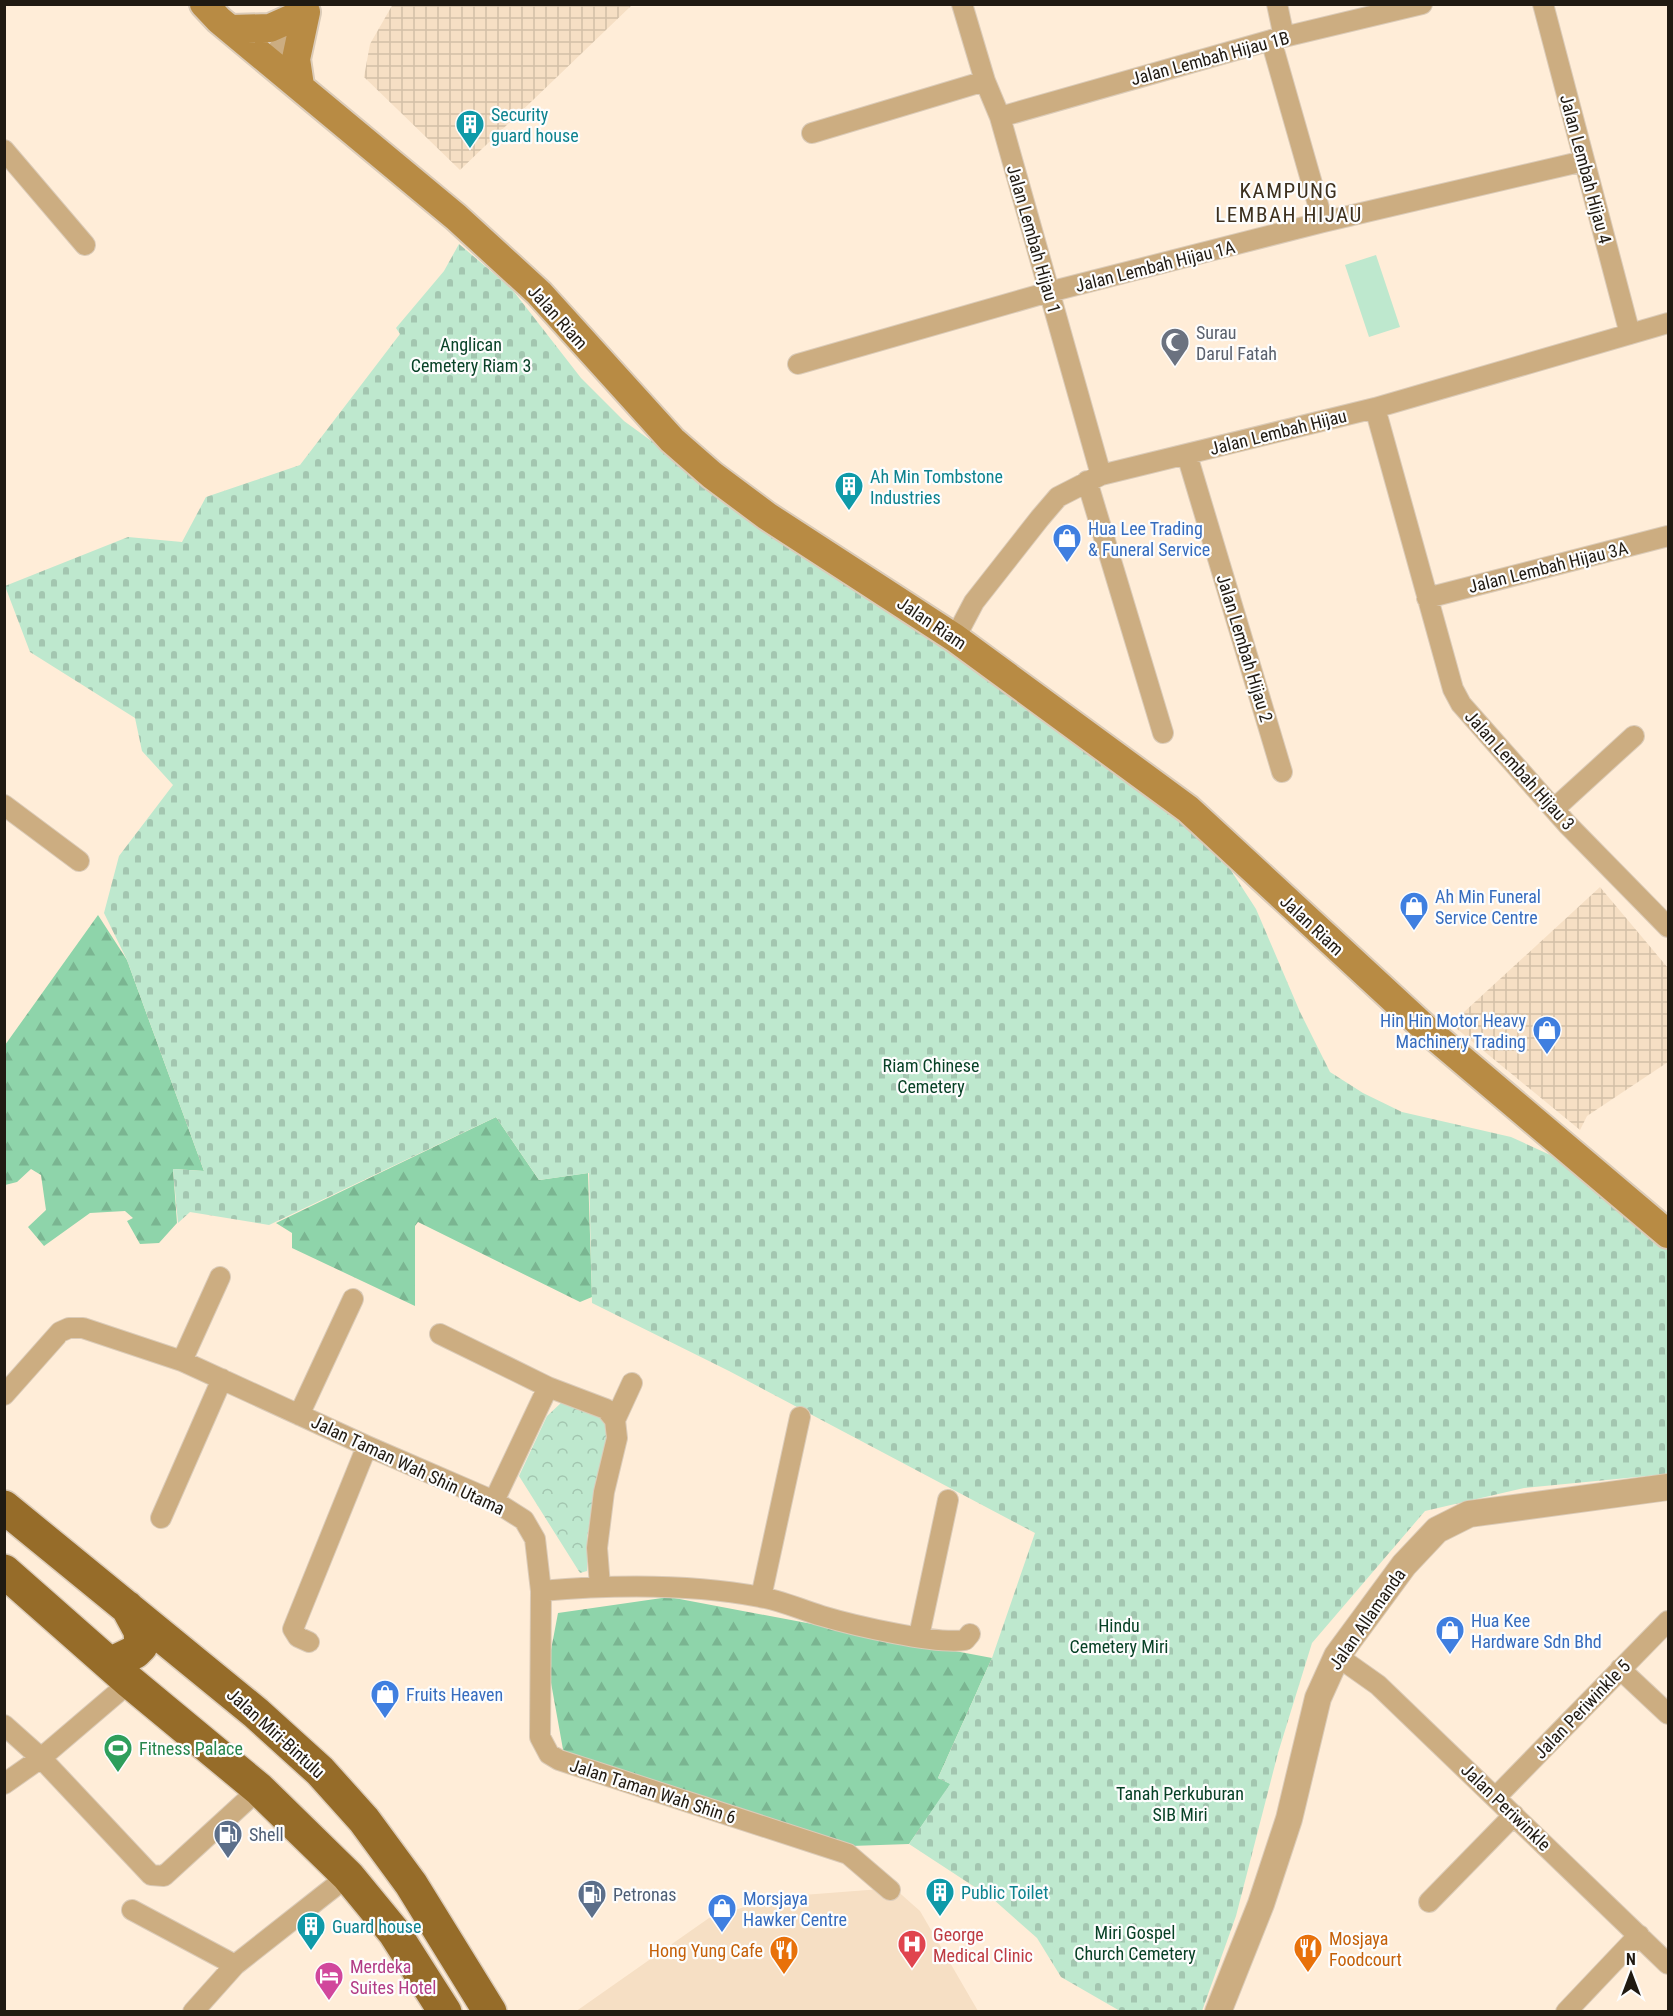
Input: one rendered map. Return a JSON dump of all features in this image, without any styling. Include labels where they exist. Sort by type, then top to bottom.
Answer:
[{"type":"highway","name":"Jalan Miri-Bintulu","points":[[4,1507],[180,1650],[320,1771],[364,1820],[411,1884],[490,2012]]},
{"type":"highway","points":[[4,1571],[159,1707],[259,1789],[348,1876],[394,1932],[445,2012]]},
{"type":"highway","points":[[120,1673],[141,1646],[140,1631],[126,1605]]},
{"type":"highway","points":[[159,1707],[152,1670],[158,1659],[166,1653],[180,1650]]},
{"type":"main road","name":"Jalan Riam","points":[[204,4],[456,217],[539,293],[672,440],[712,476],[767,516],[955,638],[1188,809],[1427,1030],[1668,1234]]},
{"type":"main road","points":[[231,29],[270,28],[308,8]]},
{"type":"main road","points":[[300,86],[296,59],[308,8]]},
{"type":"street","name":"Jalan Lembah Hijau 1","points":[[962,4],[985,81],[1000,117],[1049,292],[1094,478],[1163,733]]},
{"type":"street","points":[[1277,4],[1278,38],[1323,222]]},
{"type":"street","name":"Jalan Lembah Hijau 1B","points":[[1000,117],[1278,38],[1422,4]]},
{"type":"street","name":"Jalan Lembah Hijau 4","points":[[1543,4],[1630,334]]},
{"type":"street","points":[[273,63],[308,8]]},
{"type":"street","points":[[812,133],[985,81]]},
{"type":"street","points":[[4,150],[86,245]]},
{"type":"street","name":"Jalan Lembah Hijau 1A","points":[[798,364],[1049,292],[1323,222],[1584,161]]},
{"type":"street","name":"Jalan Lembah Hijau","points":[[955,638],[974,602],[1058,497],[1094,478],[1375,408],[1668,323]]},
{"type":"street","name":"Jalan Lembah Hijau 3","points":[[1375,408],[1453,689],[1461,704],[1554,809],[1668,927]]},
{"type":"street","name":"Jalan Lembah Hijau 2","points":[[1187,455],[1282,772]]},
{"type":"street","name":"Jalan Lembah Hijau 3A","points":[[1427,598],[1668,536]]},
{"type":"street","points":[[1554,809],[1634,736]]},
{"type":"street","points":[[4,805],[79,861]]},
{"type":"street","points":[[182,1360],[220,1277]]},
{"type":"street","points":[[299,1415],[353,1299]]},
{"type":"street","name":"Jalan Taman Wah Shin Utama","points":[[4,1395],[50,1341],[69,1328],[83,1328],[182,1360],[367,1446],[494,1501],[524,1520],[535,1539],[541,1591]]},
{"type":"street","points":[[440,1334],[548,1387],[606,1409],[615,1420]]},
{"type":"street","points":[[161,1518],[222,1379]]},
{"type":"street","points":[[600,1586],[597,1548],[604,1492],[617,1438],[615,1420],[632,1383]]},
{"type":"street","points":[[494,1501],[548,1387]]},
{"type":"street","points":[[761,1597],[800,1417]]},
{"type":"street","points":[[309,1642],[298,1637],[293,1629],[367,1446]]},
{"type":"street","name":"Jalan Allamanda","points":[[1218,2012],[1261,1904],[1289,1819],[1318,1698],[1337,1656],[1404,1565],[1437,1530],[1469,1514],[1668,1487]]},
{"type":"street","points":[[919,1636],[948,1500]]},
{"type":"street","points":[[541,1591],[600,1586],[761,1597],[824,1617],[919,1636],[954,1642],[965,1640],[970,1634]]},
{"type":"street","name":"Jalan Taman Wah Shin 6","points":[[541,1591],[540,1737],[549,1754],[559,1760],[848,1854],[890,1890]]},
{"type":"street","name":"Jalan Periwinkle 5","points":[[1496,1797],[1668,1621]]},
{"type":"street","name":"Jalan Periwinkle","points":[[1337,1656],[1378,1685],[1668,1964]]},
{"type":"street","points":[[1620,1669],[1668,1714]]},
{"type":"street","points":[[4,1784],[41,1758],[120,1673]]},
{"type":"street","points":[[4,1725],[41,1758],[151,1875],[157,1878],[164,1876],[259,1789]]},
{"type":"street","points":[[1429,1902],[1514,1815]]},
{"type":"street","points":[[193,2012],[235,1965],[348,1876]]},
{"type":"street","points":[[132,1910],[235,1965]]},
{"type":"street","points":[[1566,2012],[1639,1935]]},
{"type":"shaded area","points":[[393,4],[632,5],[460,170],[364,77],[370,44]]},
{"type":"shaded area","points":[[1600,887],[1668,968],[1668,1062],[1587,1116],[1580,1130],[1451,1024]]},
{"type":"shaded area","points":[[894,1888],[920,1911],[978,2011],[575,2012],[709,1918],[777,1897]]},
{"type":"green space","name":"Riam Chinese Cemetery","points":[[459,244],[511,288],[581,378],[624,421],[842,580],[972,666],[1175,814],[1223,858],[1256,909],[1300,1012],[1330,1072],[1363,1093],[1402,1112],[1511,1137],[1581,1169],[1668,1242],[1668,1474],[1524,1488],[1425,1511],[1312,1643],[1278,1753],[1236,1916],[1202,2011],[1120,2011],[1061,1977],[1037,1938],[993,1899],[909,1844],[950,1784],[938,1778],[992,1658],[1035,1533],[729,1371],[592,1303],[589,1173],[539,1180],[496,1117],[269,1225],[190,1212],[178,1223],[173,1169],[204,1171],[127,960],[104,913],[119,856],[173,785],[142,751],[135,718],[30,652],[5,586],[128,537],[182,542],[206,497],[300,465],[400,334],[396,328],[444,271]]},
{"type":"green space","points":[[1376,255],[1400,327],[1369,337],[1345,265]]},
{"type":"green space","points":[[98,915],[127,960],[204,1171],[173,1169],[177,1223],[159,1243],[140,1244],[127,1221],[133,1218],[125,1211],[90,1213],[44,1246],[28,1227],[46,1210],[41,1175],[31,1169],[17,1182],[5,1185],[5,1045]]},
{"type":"green space","points":[[496,1117],[539,1180],[588,1173],[592,1297],[580,1302],[418,1222],[415,1226],[415,1306],[292,1248],[292,1233],[276,1223]]},
{"type":"green space","points":[[562,1402],[601,1416],[609,1425],[587,1537],[587,1571],[580,1573],[519,1476],[547,1416]]},
{"type":"green space","points":[[669,1597],[992,1658],[938,1778],[951,1784],[909,1844],[851,1846],[564,1755],[548,1666],[558,1613]]},
{"type":"place","name":"Security guard house","points":[[470,150]]},
{"type":"place","name":"Surau Darul Fatah","points":[[1175,368]]},
{"type":"place","name":"Ah Min Tombstone Industries","points":[[849,512]]},
{"type":"place","name":"Hua Lee Trading & Funeral Service","points":[[1067,564]]},
{"type":"place","name":"Ah Min Funeral Service Centre","points":[[1414,932]]},
{"type":"place","name":"Hin Hin Motor Heavy Machinery Trading","points":[[1547,1056]]},
{"type":"place","name":"Hua Kee Hardware Sdn Bhd","points":[[1450,1656]]},
{"type":"place","name":"Fruits Heaven","points":[[385,1720]]},
{"type":"place","name":"Fitness Palace","points":[[118,1774]]},
{"type":"place","name":"Shell","points":[[228,1860]]},
{"type":"place","name":"Public Toilet","points":[[940,1918]]},
{"type":"place","name":"Petronas","points":[[592,1920]]},
{"type":"place","name":"Morsjaya Hawker Centre","points":[[722,1934]]},
{"type":"place","name":"Guard house","points":[[311,1952]]},
{"type":"place","name":"George Medical Clinic","points":[[912,1970]]},
{"type":"place","name":"Mosjaya Foodcourt","points":[[1308,1974]]},
{"type":"place","name":"Hong Yung Cafe","points":[[784,1976]]},
{"type":"place","name":"Merdeka Suites Hotel","points":[[329,2002]]},
{"type":"district","name":"KAMPUNG LEMBAH HIJAU","points":[[1289,203]]},
{"type":"park label","name":"Anglican Cemetery Riam 3","points":[[471,354]]},
{"type":"park label","name":"Hindu Cemetery Miri","points":[[1119,1635]]},
{"type":"park label","name":"Tanah Perkuburan SIB Miri","points":[[1180,1803]]},
{"type":"park label","name":"Miri Gospel Church Cemetery","points":[[1135,1942]]}]
